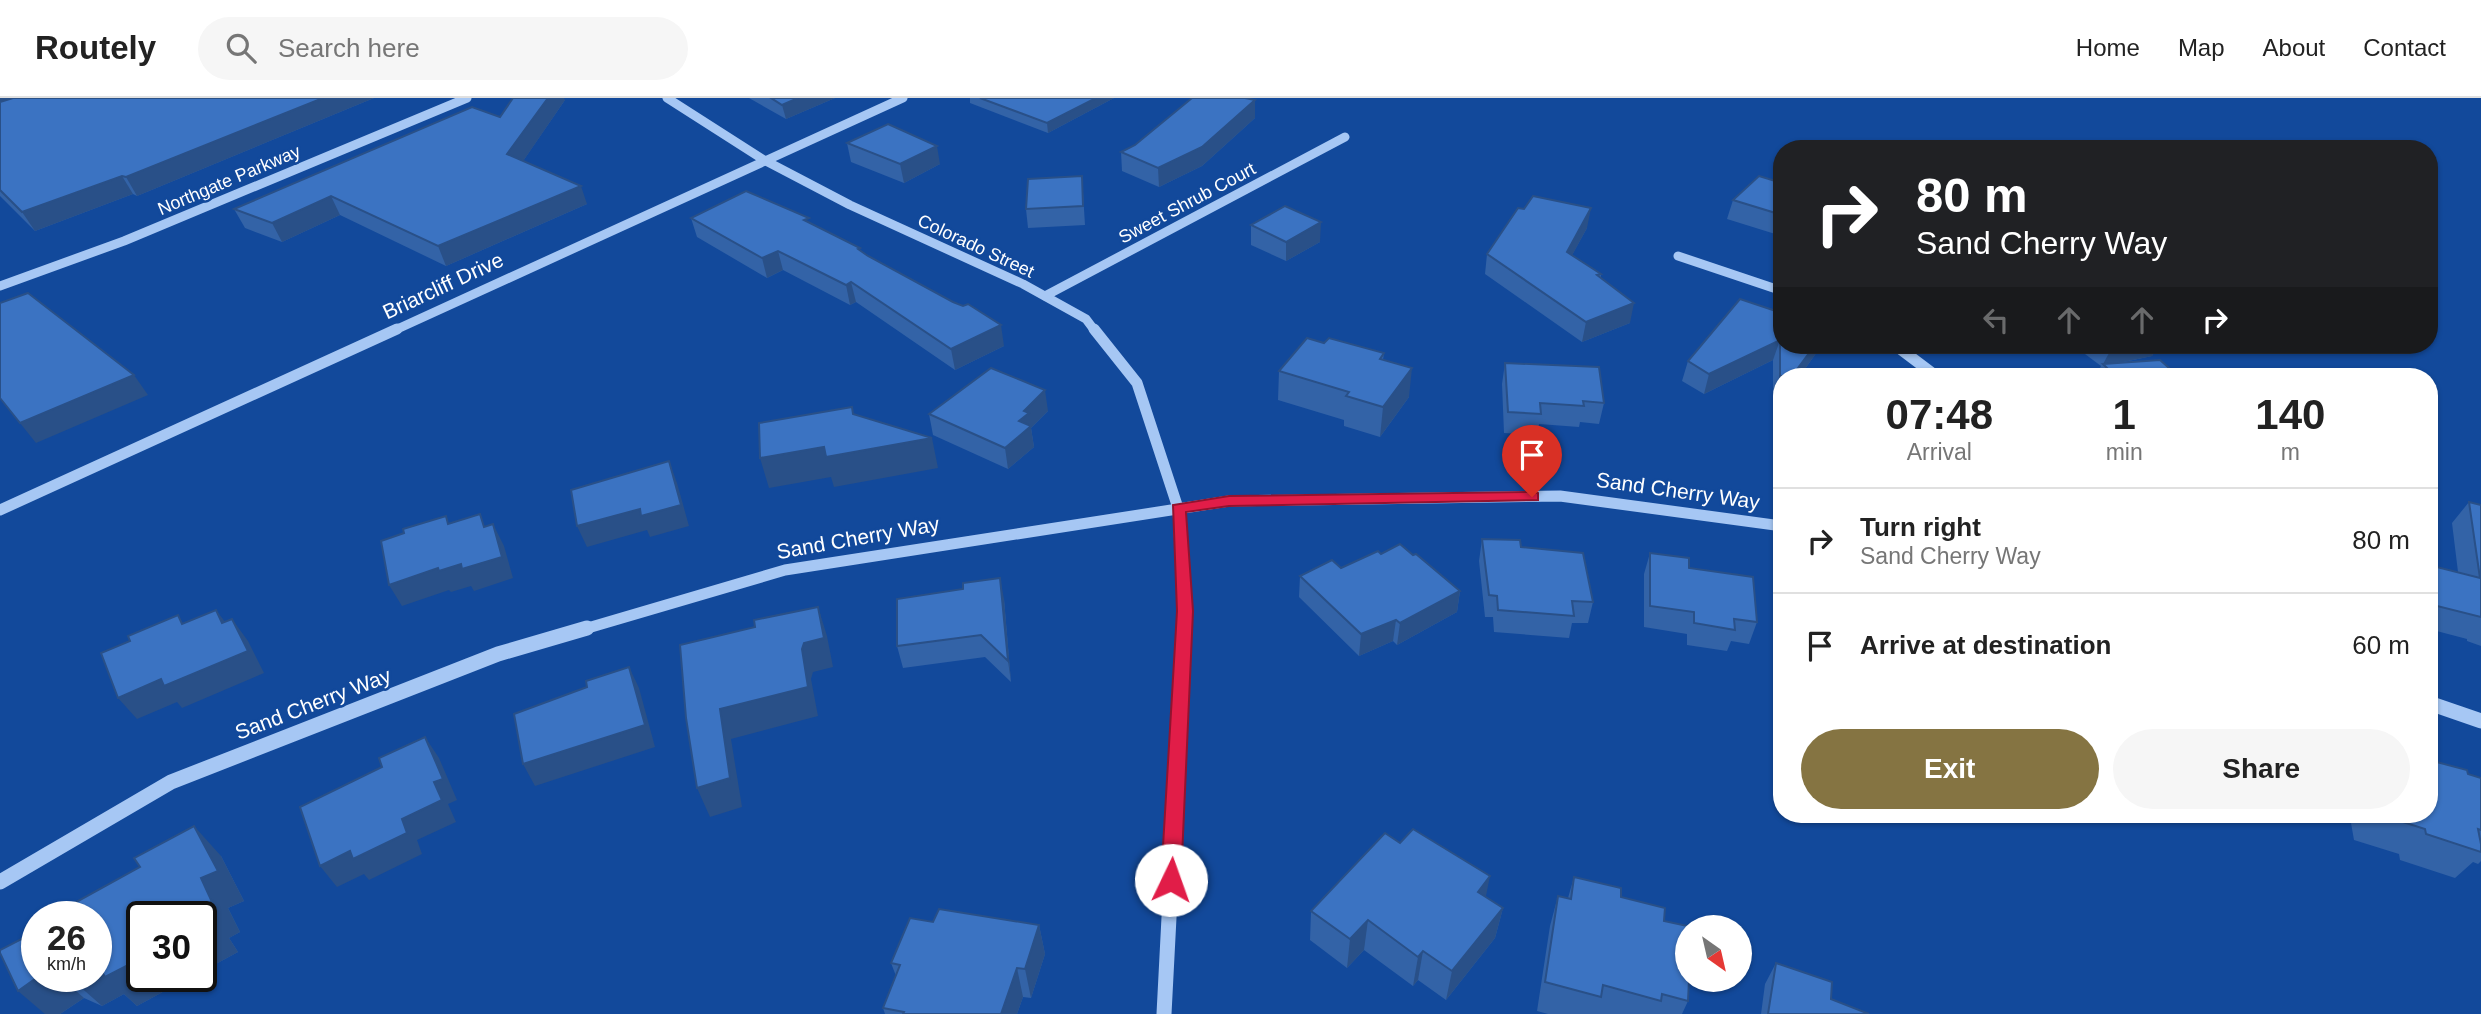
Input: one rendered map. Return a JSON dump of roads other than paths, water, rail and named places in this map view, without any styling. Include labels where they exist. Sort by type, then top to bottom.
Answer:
[{"type":"street","name":"Northgate Parkway","points":[[0,286],[124,241],[467,98]]},
{"type":"street","name":"Colorado Street","points":[[667,98],[764,160],[850,205],[1045,296],[1086,319],[1137,383],[1178,508],[1185,611],[1164,1014]]},
{"type":"street","name":"Briarcliff Drive","points":[[0,510],[902,98]]},
{"type":"street","name":"Sweet Shrub Court","points":[[1045,296],[1345,137]]},
{"type":"street","points":[[1678,256],[1773,288]]},
{"type":"street","points":[[1907,354],[1925,368]]},
{"type":"street","name":"Sand Cherry Way","points":[[0,882],[170,782],[498,654],[785,570],[1229,501],[1560,496],[1773,525]]},
{"type":"street","points":[[2438,706],[2481,721]]}]
